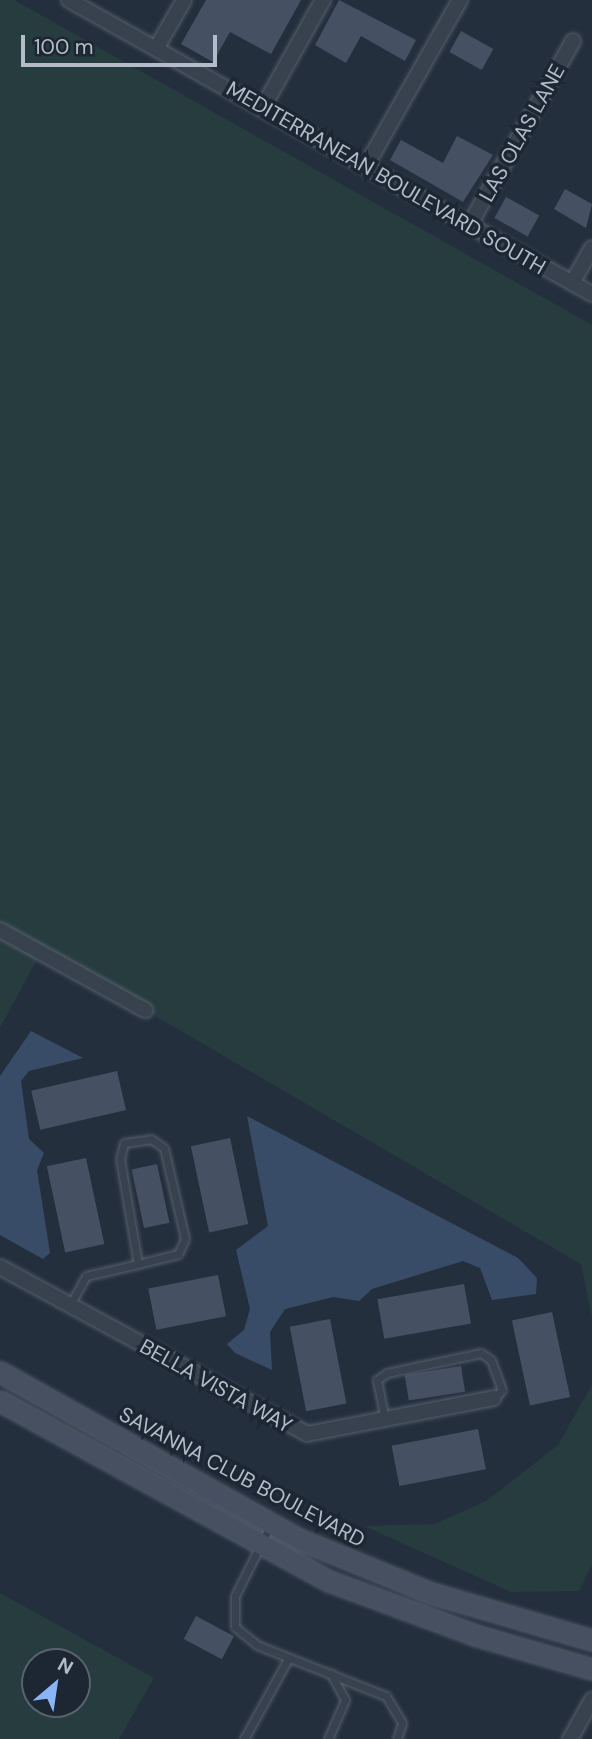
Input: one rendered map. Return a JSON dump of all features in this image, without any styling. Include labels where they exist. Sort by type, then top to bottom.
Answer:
[{"type":"street","name":"MEDITERRANEAN BOULEVARD SOUTH","points":[[69,0],[157,47],[592,295]]},
{"type":"street","points":[[157,47],[184,0]]},
{"type":"street","points":[[262,109],[323,0]]},
{"type":"street","points":[[366,166],[460,0]]},
{"type":"street","name":"LAS OLAS LANE","points":[[470,224],[573,41]]},
{"type":"street","points":[[572,284],[592,248]]},
{"type":"street","points":[[0,930],[145,1010]]},
{"type":"street","name":"BELLA VISTA WAY","points":[[0,1267],[306,1434],[494,1398]]},
{"type":"street","name":"SAVANNA CLUB BOULEVARD","points":[[0,1372],[272,1523],[394,1580],[592,1640]]},
{"type":"street","points":[[0,1401],[261,1548],[408,1612],[592,1669]]},
{"type":"street","points":[[570,1739],[592,1700]]},
{"type":"lane","points":[[70,1305],[86,1276],[138,1264],[178,1254],[185,1239],[164,1148],[151,1139],[124,1143],[120,1159],[138,1264]]},
{"type":"lane","points":[[385,1421],[377,1380],[387,1373],[481,1353],[491,1360],[502,1390],[494,1398]]},
{"type":"lane","points":[[272,1523],[231,1612],[244,1639],[329,1672],[393,1702],[402,1723],[397,1739]]},
{"type":"lane","points":[[244,1739],[288,1658]]},
{"type":"lane","points":[[328,1739],[345,1700],[329,1672]]},
{"type":"green space","points":[[0,0],[14,0],[592,325],[592,1317],[581,1264],[42,950],[0,1028]]},
{"type":"green space","points":[[592,1385],[592,1565],[579,1591],[511,1592],[364,1526],[435,1524],[488,1500],[558,1445]]},
{"type":"green space","points":[[0,1593],[154,1678],[119,1739],[0,1739]]},
{"type":"water","points":[[31,1031],[83,1058],[29,1071],[21,1081],[29,1139],[44,1153],[37,1170],[50,1253],[43,1259],[0,1235],[0,1076]]},
{"type":"water","points":[[247,1116],[518,1258],[537,1278],[536,1294],[492,1300],[480,1268],[463,1261],[372,1289],[359,1301],[333,1297],[285,1309],[270,1332],[272,1370],[235,1353],[227,1344],[244,1330],[250,1309],[236,1250],[268,1226]]},
{"type":"building","points":[[206,0],[301,0],[271,54],[230,32],[213,62],[181,44]]},
{"type":"building","points":[[339,0],[416,40],[405,61],[361,36],[346,63],[315,45]]},
{"type":"building","points":[[461,31],[493,49],[482,70],[449,52]]},
{"type":"building","points":[[457,136],[493,155],[463,202],[390,160],[401,140],[443,163]]},
{"type":"building","points":[[565,189],[592,204],[586,228],[554,209]]},
{"type":"building","points":[[506,197],[539,215],[528,236],[494,218]]},
{"type":"building","points":[[117,1071],[126,1110],[40,1130],[31,1091]]},
{"type":"building","points":[[230,1138],[248,1224],[209,1232],[191,1146]]},
{"type":"building","points":[[86,1158],[104,1244],[65,1252],[47,1166]]},
{"type":"building","points":[[157,1164],[169,1223],[144,1228],[132,1169]]},
{"type":"building","points":[[218,1275],[226,1316],[156,1330],[148,1289]]},
{"type":"building","points":[[464,1284],[471,1323],[384,1339],[377,1299]]},
{"type":"building","points":[[552,1312],[570,1397],[530,1406],[512,1321]]},
{"type":"building","points":[[330,1319],[346,1403],[306,1411],[290,1327]]},
{"type":"building","points":[[461,1366],[465,1392],[409,1401],[405,1375]]},
{"type":"building","points":[[478,1429],[486,1469],[399,1486],[392,1446]]},
{"type":"building","points":[[196,1616],[234,1636],[222,1659],[184,1639]]}]
